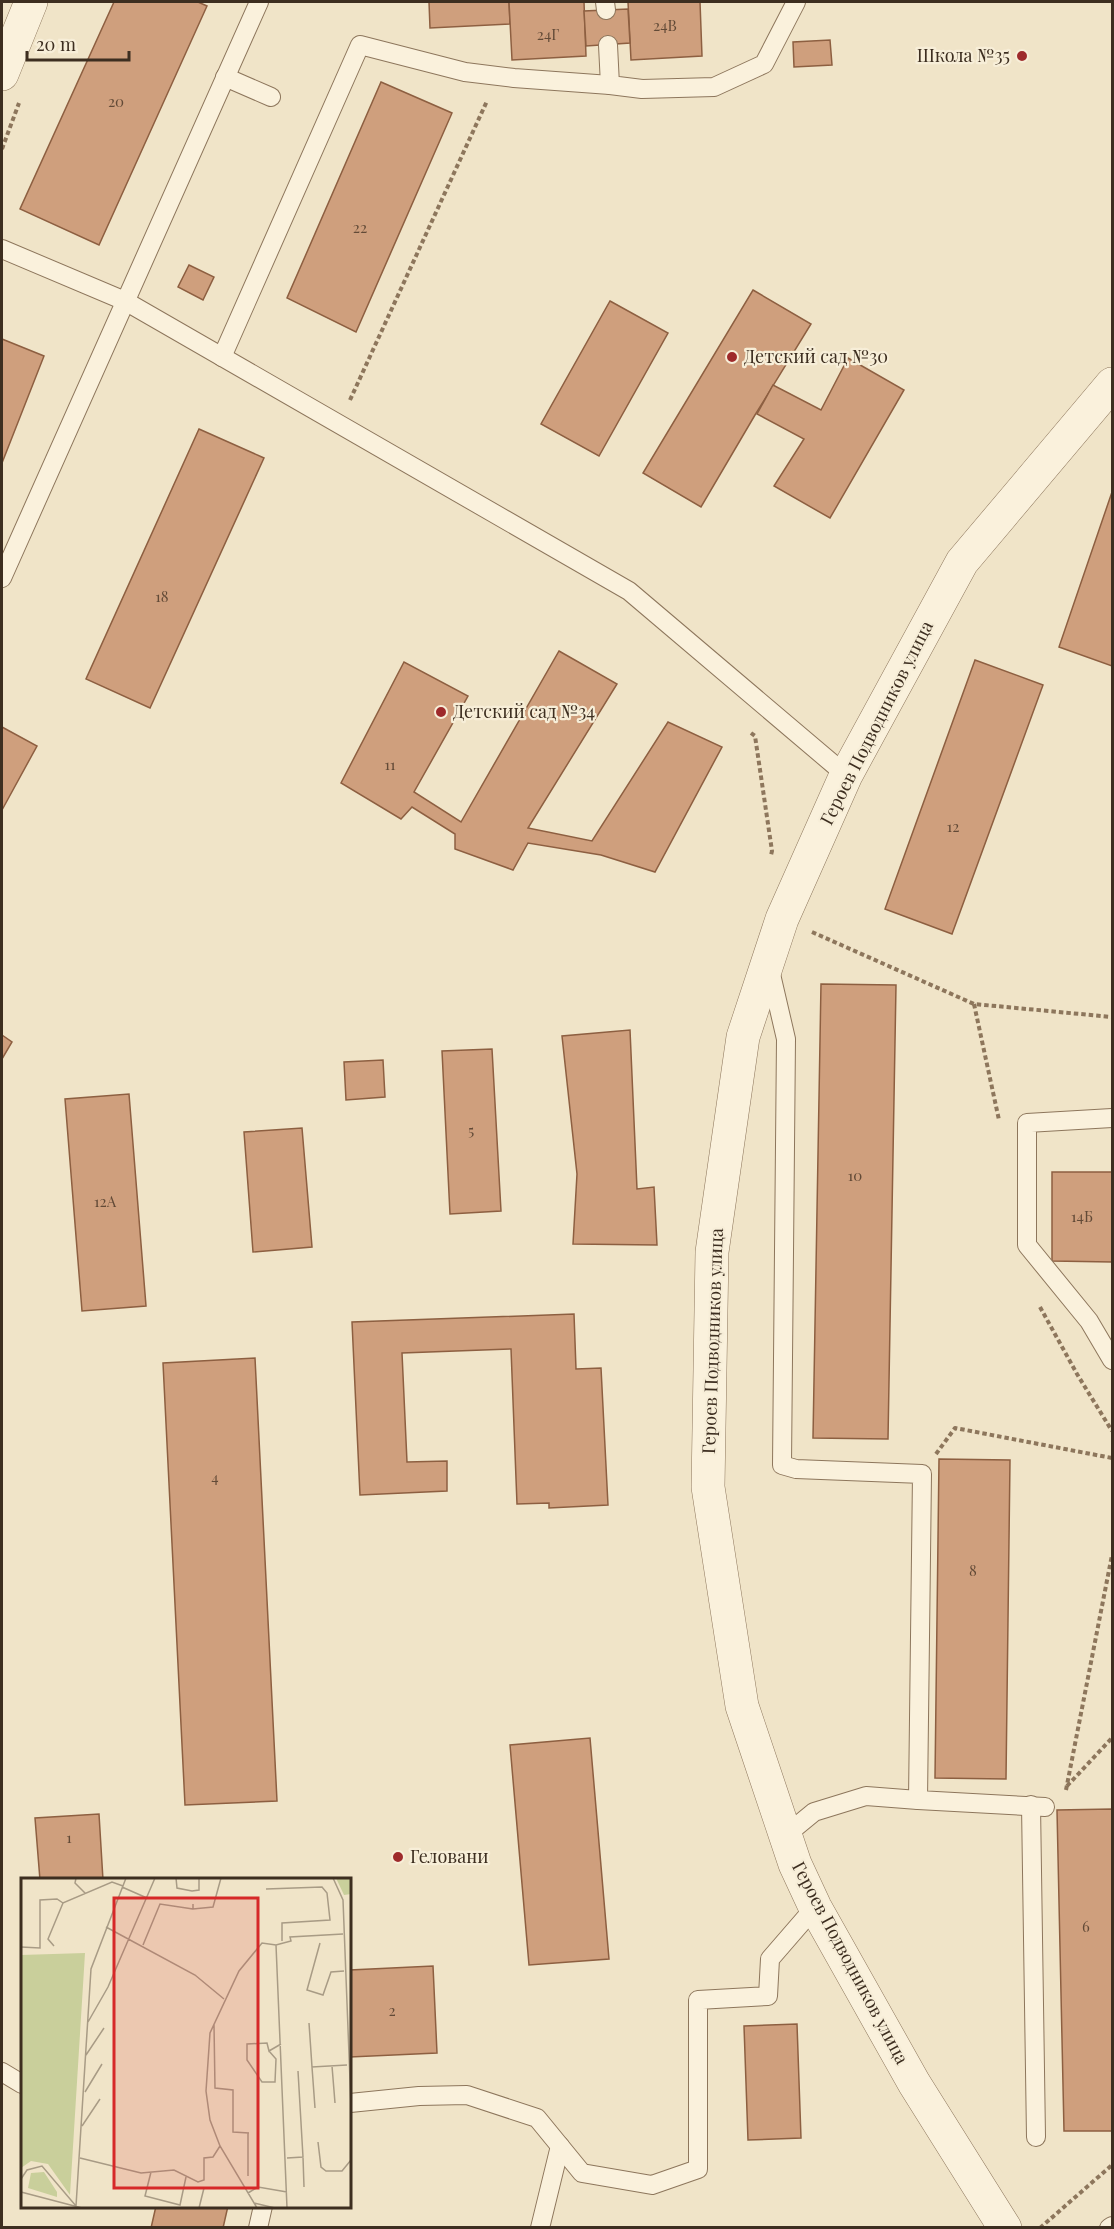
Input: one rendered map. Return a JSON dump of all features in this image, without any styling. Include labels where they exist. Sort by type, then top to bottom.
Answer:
[{"type":"street","points":[[2,74],[31,2]]},
{"type":"street","name":"Героев Подводников улица","points":[[1005,2228],[914,2083],[815,1907],[795,1864],[742,1706],[708,1487],[712,1252],[743,1037],[782,919],[846,775],[962,562],[1113,384]]},
{"type":"lane","points":[[2,578],[259,2]]},
{"type":"lane","points":[[222,357],[360,45],[465,72],[642,89],[714,87],[764,64],[796,2]]},
{"type":"lane","points":[[608,45],[610,85]]},
{"type":"lane","points":[[225,77],[271,96]]},
{"type":"lane","points":[[2,249],[125,301],[629,591],[846,775]]},
{"type":"lane","points":[[768,961],[786,1039],[782,1465],[796,1469],[922,1474],[918,1800]]},
{"type":"lane","points":[[1113,1118],[1027,1123],[1027,1245],[1089,1321],[1113,1360]]},
{"type":"lane","points":[[786,1835],[814,1812],[866,1796],[1038,1806],[1036,2137]]},
{"type":"lane","points":[[351,2103],[419,2096],[467,2095],[537,2118],[582,2173],[652,2185],[698,2169],[698,2000],[768,1996],[770,1959],[815,1907]]},
{"type":"lane","points":[[2,2072],[21,2083]]},
{"type":"lane","points":[[540,2228],[560,2146]]},
{"type":"lane","points":[[258,2228],[263,2208]]},
{"type":"path","points":[[339,425],[499,76]]},
{"type":"path","points":[[747,728],[754,736],[772,851],[768,862]]},
{"type":"path","points":[[782,919],[974,1004],[1113,1017]]},
{"type":"path","points":[[922,1474],[955,1428],[1113,1458]]},
{"type":"path","points":[[1065,1796],[1113,1555]]},
{"type":"path","points":[[1067,1787],[1113,1738]]},
{"type":"path","points":[[1040,2228],[1113,2165]]},
{"type":"building","points":[[114,2],[198,2],[207,6],[99,245],[20,209]]},
{"type":"building","points":[[429,2],[509,2],[510,24],[430,28]]},
{"type":"building","points":[[509,2],[584,2],[586,56],[512,60]]},
{"type":"building","points":[[628,2],[700,2],[702,56],[631,60]]},
{"type":"building","points":[[628,9],[630,43],[586,46],[584,11]]},
{"type":"building","points":[[830,40],[832,65],[794,67],[793,42]]},
{"type":"building","points":[[381,82],[452,113],[356,332],[287,298]]},
{"type":"building","points":[[189,265],[214,277],[203,300],[178,287]]},
{"type":"building","points":[[753,290],[811,324],[701,507],[643,473]]},
{"type":"building","points":[[610,301],[668,333],[599,456],[541,424]]},
{"type":"building","points":[[2,339],[44,356],[2,463]]},
{"type":"building","points":[[848,358],[904,390],[830,518],[774,486],[804,439],[757,414],[773,385],[821,410]]},
{"type":"building","points":[[199,429],[264,458],[150,708],[86,679]]},
{"type":"building","points":[[1112,492],[1112,666],[1059,647]]},
{"type":"building","points":[[559,651],[617,684],[528,828],[592,841],[668,722],[722,747],[655,872],[601,855],[528,843],[513,870],[455,849],[455,834],[412,807],[401,819],[341,783],[404,662],[468,696],[414,792],[461,822]]},
{"type":"building","points":[[975,660],[1043,685],[952,934],[885,909]]},
{"type":"building","points":[[2,727],[37,746],[2,810]]},
{"type":"building","points":[[821,984],[896,985],[888,1439],[813,1438]]},
{"type":"building","points":[[630,1030],[637,1189],[654,1187],[657,1245],[573,1244],[577,1174],[562,1036]]},
{"type":"building","points":[[2,1035],[12,1042],[2,1059]]},
{"type":"building","points":[[492,1049],[501,1211],[450,1214],[442,1051]]},
{"type":"building","points":[[383,1060],[385,1097],[346,1100],[344,1062]]},
{"type":"building","points":[[129,1094],[146,1306],[82,1311],[65,1099]]},
{"type":"building","points":[[302,1128],[312,1247],[253,1252],[244,1132]]},
{"type":"building","points":[[1052,1172],[1112,1172],[1112,1262],[1052,1261]]},
{"type":"building","points":[[574,1314],[576,1369],[601,1368],[608,1505],[549,1508],[549,1503],[517,1504],[511,1349],[402,1353],[407,1462],[447,1461],[447,1491],[360,1495],[352,1322]]},
{"type":"building","points":[[255,1358],[277,1801],[185,1805],[163,1363]]},
{"type":"building","points":[[939,1459],[1010,1460],[1006,1779],[935,1778]]},
{"type":"building","points":[[590,1738],[609,1959],[529,1965],[510,1745]]},
{"type":"building","points":[[1112,1809],[1112,2131],[1064,2131],[1057,1810]]},
{"type":"building","points":[[99,1814],[103,1878],[40,1878],[35,1818]]},
{"type":"building","points":[[433,1966],[437,2053],[351,2057],[351,1970]]},
{"type":"building","points":[[797,2024],[801,2138],[748,2140],[744,2026]]},
{"type":"building","points":[[156,2208],[228,2208],[223,2228],[151,2228]]},
{"type":"place","name":"Школа №35","points":[[1022,56]]},
{"type":"place","name":"Детский сад №30","points":[[732,357]]},
{"type":"place","name":"Детский сад №34","points":[[441,712]]},
{"type":"place","name":"Геловани","points":[[398,1857]]}]
